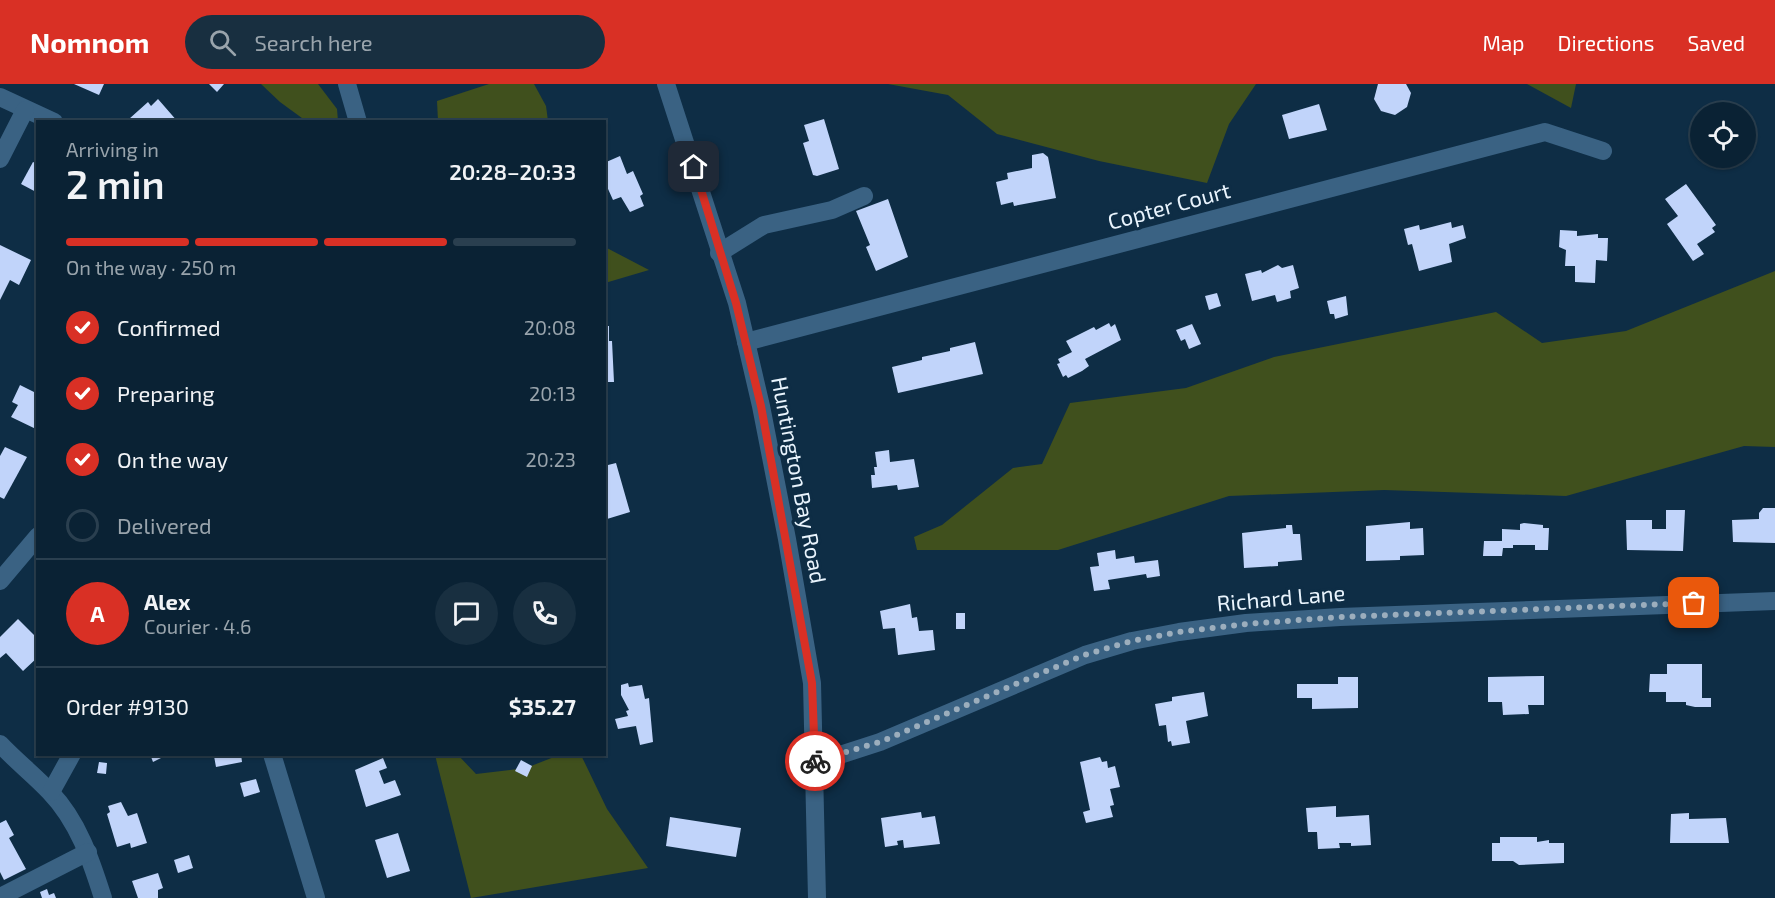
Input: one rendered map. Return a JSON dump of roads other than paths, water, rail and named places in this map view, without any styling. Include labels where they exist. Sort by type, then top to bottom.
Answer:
[{"type":"street","points":[[347,84],[357,120]]},
{"type":"street","name":"Huntington Bay Road","points":[[666,84],[701,188],[746,342],[788,538],[812,683],[817,898]]},
{"type":"street","points":[[0,97],[49,120]]},
{"type":"street","points":[[0,159],[25,110]]},
{"type":"street","name":"Copter Court","points":[[746,342],[1545,132],[1603,151]]},
{"type":"street","points":[[719,253],[764,225],[832,210],[864,196]]},
{"type":"street","points":[[0,581],[36,538]]},
{"type":"street","name":"Richard Lane","points":[[815,763],[880,742],[1084,655],[1132,641],[1179,632],[1340,617],[1775,601]]},
{"type":"street","points":[[0,744],[51,792],[71,819],[88,852],[103,898]]},
{"type":"street","points":[[51,792],[71,756]]},
{"type":"street","points":[[273,756],[316,898]]},
{"type":"street","points":[[0,897],[88,852]]}]
